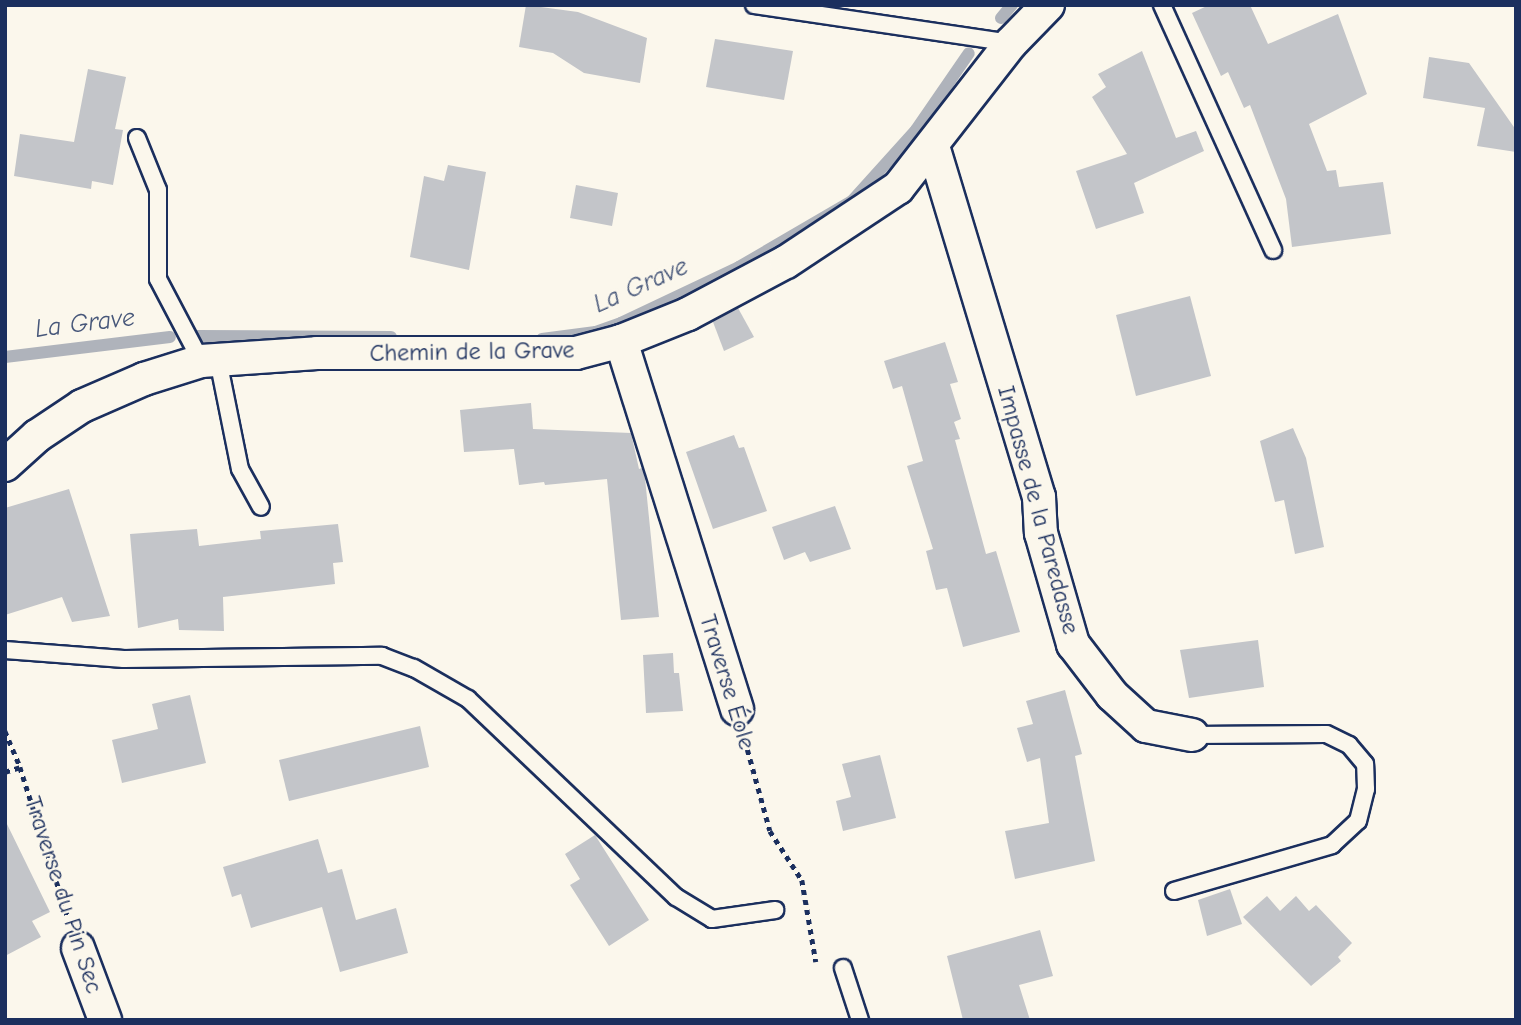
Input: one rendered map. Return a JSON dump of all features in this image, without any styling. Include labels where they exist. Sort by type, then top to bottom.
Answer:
[{"type":"street","name":"Chemin de la Grave","points":[[5,465],[37,436],[82,406],[144,379],[209,361],[317,353],[576,353],[621,341],[688,314],[786,262],[898,188],[1011,43],[1048,5]]},
{"type":"street","name":"Impasse de la Paredasse","points":[[933,146],[1040,497],[1041,533],[1073,644],[1112,695],[1146,726],[1192,735]]},
{"type":"street","name":"Traverse Éole","points":[[621,341],[737,709]]},
{"type":"street","name":"Traverse du Pin Sec","points":[[78,948],[105,1020]]},
{"type":"lane","points":[[754,5],[1011,43]]},
{"type":"lane","points":[[1162,5],[1273,250]]},
{"type":"lane","points":[[137,138],[158,190],[158,279],[209,361],[240,469],[261,507]]},
{"type":"lane","points":[[5,650],[124,659],[382,656],[414,668],[468,699],[676,897],[712,919],[775,910]]},
{"type":"lane","points":[[1174,891],[1332,845],[1358,821],[1366,789],[1365,764],[1349,745],[1326,734],[1192,735]]},
{"type":"lane","points":[[844,968],[860,1020]]},
{"type":"path","name":"Traverse Éole","points":[[737,709],[770,831],[802,880],[810,942],[817,968]]},
{"type":"path","name":"Traverse du Pin Sec","points":[[5,731],[20,767],[78,948]]},
{"type":"path","points":[[5,772],[20,767]]},
{"type":"building","points":[[526,5],[578,12],[647,38],[640,83],[584,73],[553,53],[519,47]]},
{"type":"building","points":[[1209,5],[1250,5],[1268,44],[1338,14],[1367,94],[1309,124],[1327,171],[1336,170],[1339,187],[1383,182],[1391,234],[1292,247],[1286,199],[1250,105],[1244,108],[1228,72],[1221,76],[1192,13]]},
{"type":"building","points":[[715,39],[793,51],[784,100],[706,87]]},
{"type":"building","points":[[1142,51],[1176,138],[1196,131],[1204,151],[1134,183],[1144,213],[1096,229],[1076,171],[1127,154],[1092,97],[1106,87],[1098,74]]},
{"type":"building","points":[[1429,57],[1469,63],[1516,130],[1516,152],[1477,146],[1485,108],[1423,98]]},
{"type":"building","points":[[88,69],[126,77],[115,129],[123,130],[113,185],[92,181],[91,189],[14,176],[20,134],[74,142]]},
{"type":"building","points":[[448,165],[486,172],[469,270],[410,257],[424,176],[444,181]]},
{"type":"building","points":[[576,185],[618,193],[612,226],[570,218]]},
{"type":"building","points":[[1190,296],[1211,376],[1136,396],[1116,315]]},
{"type":"building","points":[[738,308],[754,337],[724,351],[713,322]]},
{"type":"building","points":[[945,342],[958,382],[950,384],[961,419],[954,422],[960,439],[955,440],[986,554],[996,551],[1020,632],[963,647],[947,588],[936,590],[926,551],[933,549],[907,466],[923,461],[902,386],[893,389],[884,361]]},
{"type":"building","points":[[531,403],[533,429],[631,433],[639,469],[642,468],[645,478],[659,617],[621,620],[607,479],[519,485],[514,449],[464,452],[460,410]]},
{"type":"building","points":[[1293,428],[1306,458],[1324,547],[1295,554],[1284,500],[1275,502],[1260,441]]},
{"type":"building","points":[[734,435],[739,448],[744,447],[767,511],[713,529],[686,452]]},
{"type":"building","points":[[69,489],[110,616],[72,622],[62,597],[5,615],[5,508]]},
{"type":"building","points":[[835,506],[851,549],[810,562],[805,552],[784,560],[772,527]]},
{"type":"building","points":[[338,524],[343,562],[333,563],[335,584],[223,597],[224,631],[179,630],[178,619],[138,628],[130,534],[197,529],[199,546],[261,539],[260,531]]},
{"type":"building","points":[[1258,640],[1264,687],[1189,698],[1180,650]]},
{"type":"building","points":[[673,653],[674,673],[679,673],[683,711],[646,713],[643,655]]},
{"type":"building","points":[[1065,690],[1082,754],[1075,756],[1095,861],[1015,879],[1005,831],[1049,823],[1040,758],[1027,762],[1017,728],[1033,724],[1026,701]]},
{"type":"building","points":[[190,695],[206,763],[122,783],[112,740],[158,729],[152,704]]},
{"type":"building","points":[[420,726],[429,767],[289,801],[279,760]]},
{"type":"building","points":[[880,755],[896,818],[843,831],[836,801],[851,797],[842,764]]},
{"type":"building","points":[[5,820],[50,912],[32,921],[41,937],[5,956]]},
{"type":"building","points":[[595,835],[649,920],[609,946],[570,885],[580,879],[565,854]]},
{"type":"building","points":[[318,839],[328,873],[342,869],[356,920],[396,908],[408,953],[340,972],[322,907],[251,928],[241,894],[232,897],[223,867]]},
{"type":"building","points":[[1230,889],[1242,924],[1207,936],[1198,900]]},
{"type":"building","points":[[1267,896],[1280,911],[1296,896],[1309,911],[1316,905],[1352,943],[1338,957],[1341,961],[1311,986],[1243,917]]},
{"type":"building","points":[[1040,930],[1053,976],[1019,985],[1030,1020],[963,1020],[947,956]]},
{"type":"waterway","name":"La Grave","points":[[1001,18],[1012,5]]},
{"type":"waterway","name":"La Grave","points":[[542,339],[596,332],[621,323],[739,267],[852,201],[916,130],[969,53]]},
{"type":"waterway","name":"La Grave","points":[[197,336],[391,337]]},
{"type":"waterway","name":"La Grave","points":[[5,357],[170,337]]}]
